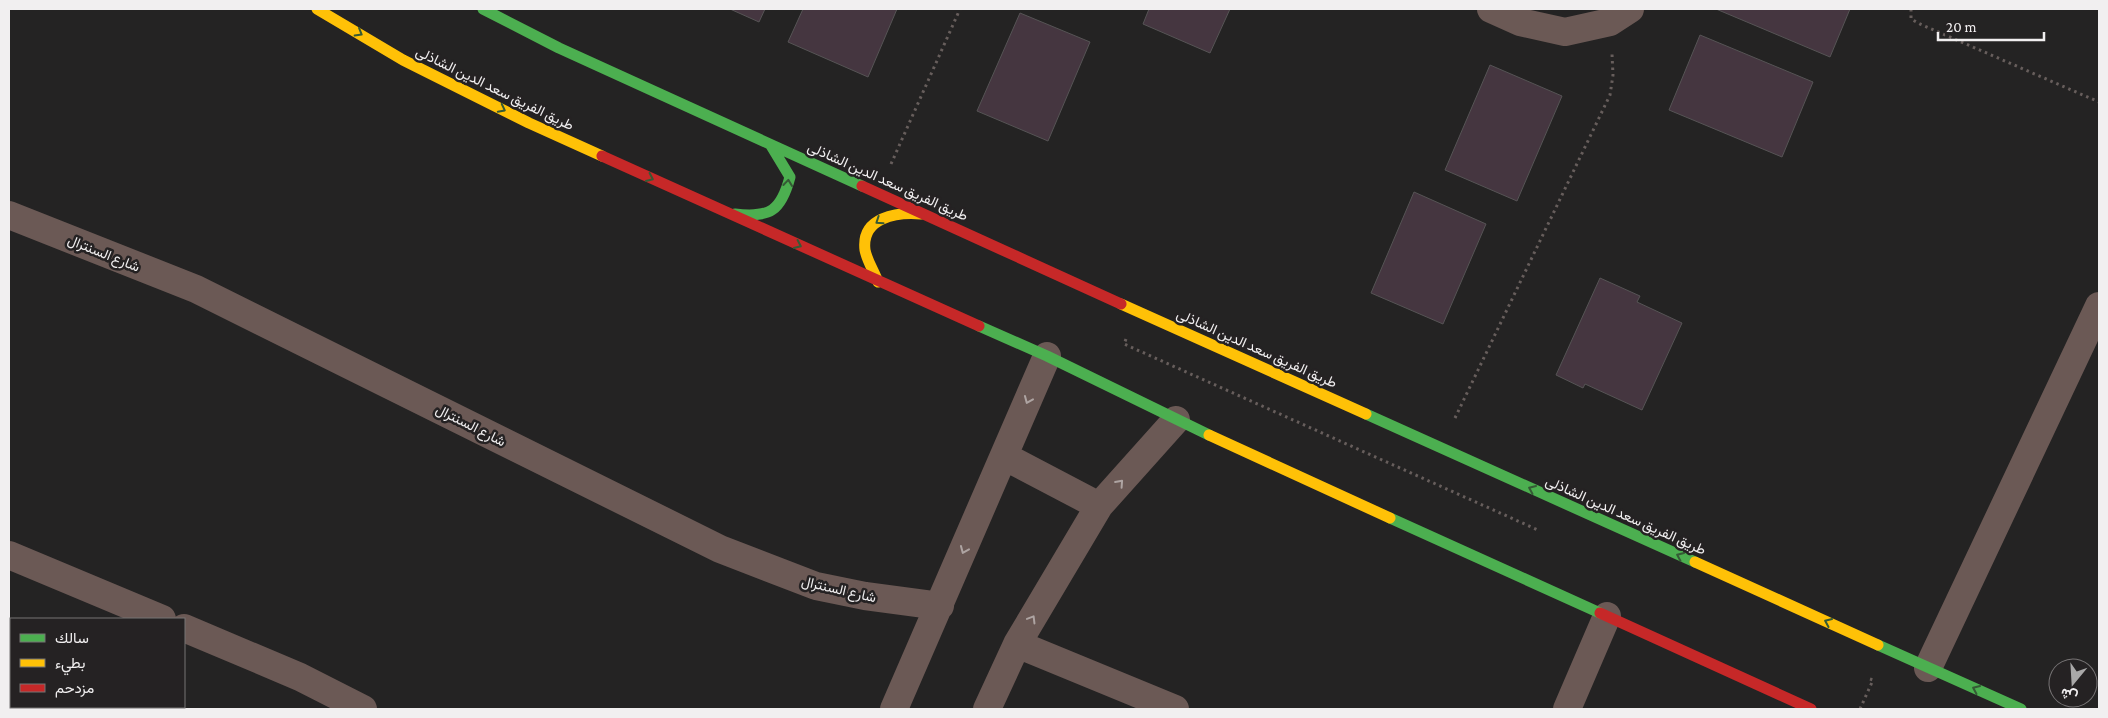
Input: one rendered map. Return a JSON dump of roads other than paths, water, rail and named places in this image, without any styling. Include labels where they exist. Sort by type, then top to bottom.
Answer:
[{"type":"street","name":"طريق الفريق سعد الدين الشاذلى","points":[[317,9],[403,60],[529,123],[878,282],[1047,356],[1176,420],[1811,709]]},
{"type":"street","name":"طريق الفريق سعد الدين الشاذلى","points":[[483,9],[559,48],[878,194],[2020,709]]},
{"type":"street","points":[[1491,9],[1520,22],[1565,32],[1620,16]]},
{"type":"street","points":[[724,212],[750,216],[762,215],[773,212],[781,203],[790,177],[770,144]]},
{"type":"street","points":[[878,282],[865,245],[869,229],[879,218],[903,211],[925,215]]},
{"type":"street","name":"شارع السنترال","points":[[9,215],[196,289],[720,549],[816,586],[865,596],[940,606]]},
{"type":"street","points":[[1928,668],[2099,306]]},
{"type":"street","points":[[894,709],[1047,356]]},
{"type":"street","points":[[987,709],[1018,644],[1099,506],[1176,420]]},
{"type":"street","points":[[1004,456],[1099,506]]},
{"type":"street","points":[[9,556],[160,618]]},
{"type":"street","points":[[1567,709],[1607,616]]},
{"type":"street","points":[[185,628],[300,677],[363,709]]},
{"type":"street","points":[[1018,644],[1176,709]]}]
